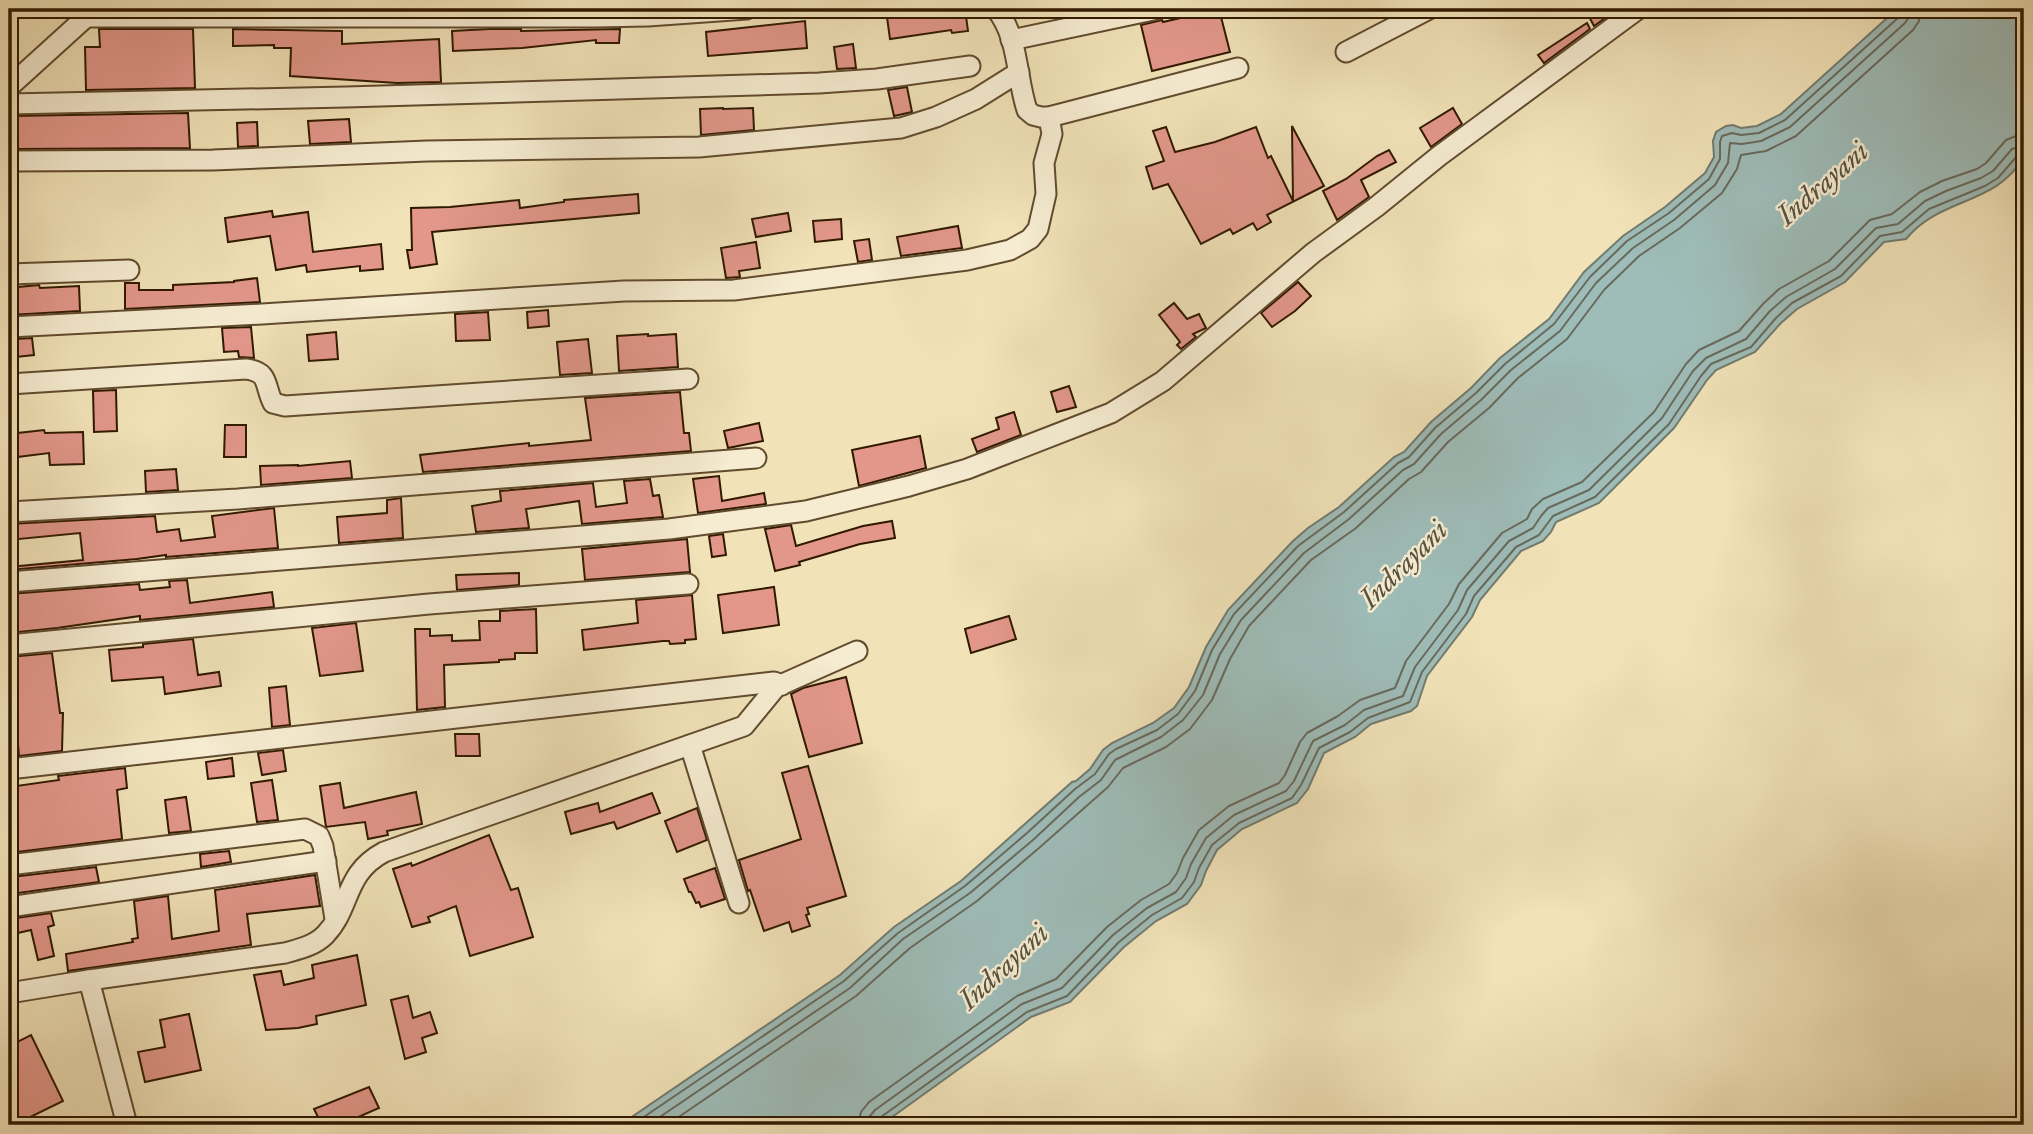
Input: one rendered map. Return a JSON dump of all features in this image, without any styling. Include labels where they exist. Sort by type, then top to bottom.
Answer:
[{"type":"street","points":[[9,88],[91,13],[595,17],[747,9]]},
{"type":"street","points":[[996,9],[1011,40],[1023,97],[1027,110],[1032,115],[1049,117],[1238,68]]},
{"type":"street","points":[[1011,40],[1158,9]]},
{"type":"street","points":[[1346,52],[1429,9]]},
{"type":"street","points":[[9,582],[669,529],[807,511],[967,469],[1111,413],[1163,381],[1313,253],[1638,9]]},
{"type":"street","points":[[9,104],[819,83],[877,79],[970,66]]},
{"type":"street","points":[[9,161],[200,160],[428,151],[699,147],[901,128],[936,117],[976,99],[1019,72]]},
{"type":"street","points":[[9,327],[624,291],[734,290],[967,260],[1010,250],[1030,239],[1038,229],[1046,194],[1044,163],[1052,134],[1049,117]]},
{"type":"street","points":[[9,274],[129,270]]},
{"type":"street","points":[[9,384],[246,369],[257,370],[265,379],[268,394],[274,403],[285,406],[688,379]]},
{"type":"street","points":[[9,512],[238,499],[756,458]]},
{"type":"street","points":[[9,645],[429,604],[688,584]]},
{"type":"street","points":[[9,993],[89,979],[285,953],[309,946],[324,936],[335,920],[359,871],[384,852],[744,726],[776,687],[857,651]]},
{"type":"street","points":[[9,769],[774,682],[782,685]]},
{"type":"street","points":[[690,746],[739,902]]},
{"type":"street","points":[[9,865],[305,829],[319,836],[323,846],[335,920]]},
{"type":"street","points":[[9,907],[326,861]]},
{"type":"street","points":[[89,979],[127,1125]]},
{"type":"water","name":"Indrayani","points":[[1897,9],[2024,9],[2024,156],[2013,172],[1984,193],[1935,215],[1906,239],[1884,242],[1845,282],[1797,309],[1755,352],[1716,370],[1674,428],[1599,503],[1556,522],[1543,541],[1521,551],[1480,600],[1472,617],[1427,676],[1417,706],[1411,711],[1371,724],[1355,737],[1324,753],[1308,789],[1297,803],[1242,829],[1217,850],[1201,885],[1187,904],[1156,921],[1124,947],[1070,1002],[1031,1017],[881,1125],[620,1125],[840,975],[894,927],[961,881],[1090,769],[1103,750],[1153,723],[1174,708],[1189,687],[1206,647],[1228,610],[1293,541],[1339,507],[1394,457],[1404,452],[1431,422],[1471,388],[1500,358],[1549,319],[1584,272],[1623,236],[1665,207],[1705,173],[1714,157],[1713,141],[1716,132],[1726,126],[1757,126],[1781,114]]},
{"type":"building","points":[[965,9],[968,31],[952,33],[951,30],[890,39],[886,10]]},
{"type":"building","points":[[1219,9],[1230,52],[1152,71],[1141,25]]},
{"type":"building","points":[[1585,9],[1618,9],[1594,26]]},
{"type":"building","points":[[805,21],[807,48],[708,56],[706,32]]},
{"type":"building","points":[[1587,23],[1590,29],[1544,63],[1538,55]]},
{"type":"building","points":[[99,29],[193,29],[195,88],[86,90],[85,47],[100,47]]},
{"type":"building","points":[[233,29],[342,31],[342,44],[439,39],[441,82],[397,83],[290,76],[291,48],[274,48],[274,45],[233,46]]},
{"type":"building","points":[[620,29],[619,43],[596,43],[596,40],[522,48],[453,51],[452,31]]},
{"type":"building","points":[[853,44],[856,68],[837,69],[834,47]]},
{"type":"building","points":[[907,87],[912,112],[894,116],[888,90]]},
{"type":"building","points":[[753,108],[754,130],[701,135],[700,109]]},
{"type":"building","points":[[1453,108],[1462,124],[1431,147],[1420,128]]},
{"type":"building","points":[[188,113],[190,148],[12,149],[11,116]]},
{"type":"building","points":[[349,119],[351,142],[310,144],[308,121]]},
{"type":"building","points":[[257,122],[258,146],[238,147],[237,123]]},
{"type":"building","points":[[1292,126],[1324,186],[1267,215],[1271,222],[1257,230],[1253,223],[1233,234],[1230,229],[1201,244],[1168,184],[1153,189],[1146,167],[1164,161],[1153,131],[1166,127],[1175,152],[1215,142],[1256,127],[1268,158],[1271,156],[1293,201]]},
{"type":"building","points":[[1389,150],[1396,162],[1361,180],[1369,197],[1337,220],[1323,191]]},
{"type":"building","points":[[638,194],[639,213],[432,232],[437,264],[410,268],[407,250],[412,250],[411,208],[519,200],[520,208],[564,200]]},
{"type":"building","points":[[272,211],[273,217],[308,212],[313,252],[381,244],[383,269],[360,271],[360,266],[307,272],[306,265],[276,270],[270,236],[228,242],[225,218]]},
{"type":"building","points":[[788,213],[791,231],[756,237],[752,219]]},
{"type":"building","points":[[841,219],[842,239],[815,242],[813,221]]},
{"type":"building","points":[[958,226],[962,248],[901,256],[897,237]]},
{"type":"building","points":[[869,239],[872,260],[858,262],[854,241]]},
{"type":"building","points":[[756,242],[760,268],[739,271],[740,277],[726,278],[721,248]]},
{"type":"building","points":[[257,278],[260,302],[125,309],[125,283],[139,283],[139,290],[173,290],[173,285]]},
{"type":"building","points":[[1298,282],[1311,296],[1272,327],[1261,313]]},
{"type":"building","points":[[39,285],[40,288],[79,286],[80,311],[9,315],[9,294],[18,293],[18,287]]},
{"type":"building","points":[[1174,303],[1187,319],[1199,314],[1206,328],[1193,334],[1196,337],[1181,349],[1177,345],[1180,342],[1159,315]]},
{"type":"building","points":[[548,310],[549,326],[528,328],[527,312]]},
{"type":"building","points":[[488,312],[490,340],[456,341],[455,314]]},
{"type":"building","points":[[251,327],[254,358],[239,357],[238,351],[224,352],[222,328]]},
{"type":"building","points":[[336,332],[338,359],[309,361],[307,335]]},
{"type":"building","points":[[676,334],[678,367],[619,371],[617,336]]},
{"type":"building","points":[[32,338],[34,355],[16,357],[15,339]]},
{"type":"building","points":[[588,339],[592,373],[560,375],[557,342]]},
{"type":"building","points":[[1069,386],[1076,407],[1057,412],[1051,392]]},
{"type":"building","points":[[116,390],[117,431],[94,432],[93,391]]},
{"type":"building","points":[[680,392],[684,433],[689,433],[691,451],[423,472],[420,455],[529,443],[529,446],[591,440],[585,398]]},
{"type":"building","points":[[1014,412],[1021,435],[977,452],[972,439],[999,429],[996,418]]},
{"type":"building","points":[[759,423],[763,441],[728,448],[724,431]]},
{"type":"building","points":[[225,425],[246,425],[246,457],[224,457]]},
{"type":"building","points":[[44,430],[45,433],[83,432],[84,464],[50,465],[49,453],[9,458],[9,434]]},
{"type":"building","points":[[920,436],[926,468],[859,486],[852,450]]},
{"type":"building","points":[[350,461],[352,478],[261,485],[260,466],[298,466]]},
{"type":"building","points":[[176,469],[178,490],[146,492],[145,471]]},
{"type":"building","points":[[719,476],[722,501],[764,493],[766,504],[698,513],[693,479]]},
{"type":"building","points":[[650,479],[653,496],[659,495],[663,517],[582,524],[579,501],[526,509],[529,528],[476,532],[472,506],[501,501],[500,491],[593,483],[596,507],[627,503],[624,481]]},
{"type":"building","points":[[401,498],[403,538],[339,543],[337,517],[387,513],[387,500]]},
{"type":"building","points":[[274,508],[278,548],[166,555],[9,570],[9,567],[83,560],[80,533],[9,540],[9,524],[155,516],[157,532],[179,529],[181,541],[215,537],[212,516]]},
{"type":"building","points":[[892,521],[895,538],[860,544],[775,571],[765,529],[791,525],[796,546],[863,526]]},
{"type":"building","points":[[723,534],[726,555],[712,557],[709,536]]},
{"type":"building","points":[[687,539],[690,572],[585,580],[582,549]]},
{"type":"building","points":[[519,573],[519,585],[457,590],[456,575]]},
{"type":"building","points":[[187,580],[190,603],[272,592],[274,607],[140,620],[140,616],[9,633],[9,594],[139,584],[140,590],[170,587],[169,581]]},
{"type":"building","points":[[774,587],[779,625],[723,633],[718,595]]},
{"type":"building","points":[[692,595],[696,639],[685,640],[685,643],[670,644],[669,641],[663,641],[584,650],[582,630],[638,623],[636,600]]},
{"type":"building","points":[[536,609],[537,653],[515,653],[515,659],[499,662],[444,665],[445,707],[417,710],[415,629],[430,629],[430,636],[452,635],[452,641],[480,640],[479,621],[500,621],[500,611]]},
{"type":"building","points":[[1009,616],[1016,639],[971,653],[965,629]]},
{"type":"building","points":[[356,623],[363,671],[320,676],[312,628]]},
{"type":"building","points":[[193,639],[198,675],[219,672],[221,686],[165,694],[163,677],[112,681],[109,650]]},
{"type":"building","points":[[52,653],[60,713],[63,713],[62,751],[19,756],[17,732],[9,733],[9,657]]},
{"type":"building","points":[[846,677],[862,743],[809,757],[791,694],[803,688]]},
{"type":"building","points":[[286,686],[290,725],[272,727],[269,688]]},
{"type":"building","points":[[455,734],[479,734],[480,756],[456,756]]},
{"type":"building","points":[[283,750],[286,771],[262,775],[258,753]]},
{"type":"building","points":[[232,758],[234,776],[208,779],[206,762]]},
{"type":"building","points":[[808,766],[846,896],[807,908],[809,914],[806,915],[810,926],[792,932],[789,922],[764,931],[739,860],[801,839],[782,773]]},
{"type":"building","points":[[125,768],[127,788],[117,790],[122,839],[9,853],[9,787],[59,780],[58,776]]},
{"type":"building","points":[[272,780],[278,820],[257,822],[251,783]]},
{"type":"building","points":[[340,783],[344,808],[416,792],[422,824],[387,831],[388,835],[368,839],[365,822],[326,827],[320,786]]},
{"type":"building","points":[[652,793],[660,813],[617,829],[614,822],[571,834],[565,812],[598,803],[600,812]]},
{"type":"building","points":[[186,797],[191,831],[169,833],[165,800]]},
{"type":"building","points":[[697,808],[707,840],[677,852],[665,821]]},
{"type":"building","points":[[489,835],[511,890],[518,888],[533,937],[470,956],[456,906],[428,917],[430,922],[412,927],[393,869],[411,863],[412,866]]},
{"type":"building","points":[[229,851],[231,862],[201,867],[200,854]]},
{"type":"building","points":[[96,867],[99,882],[11,894],[11,877]]},
{"type":"building","points":[[715,868],[725,899],[701,907],[689,892],[684,879]]},
{"type":"building","points":[[315,875],[320,906],[247,914],[251,945],[68,971],[66,954],[133,942],[132,939],[138,938],[134,901],[168,896],[172,939],[219,931],[215,890]]},
{"type":"building","points":[[51,913],[54,925],[48,927],[54,956],[38,960],[31,930],[9,935],[9,919]]},
{"type":"building","points":[[357,955],[366,1005],[316,1016],[317,1024],[266,1030],[254,975],[281,971],[284,985],[314,978],[312,965]]},
{"type":"building","points":[[408,996],[413,1018],[430,1012],[437,1033],[422,1038],[426,1052],[405,1059],[391,1000]]},
{"type":"building","points":[[189,1014],[201,1070],[145,1082],[138,1052],[165,1047],[160,1020]]},
{"type":"building","points":[[31,1035],[63,1101],[9,1125],[9,1046]]},
{"type":"building","points":[[369,1087],[379,1108],[340,1125],[322,1125],[314,1109]]}]
